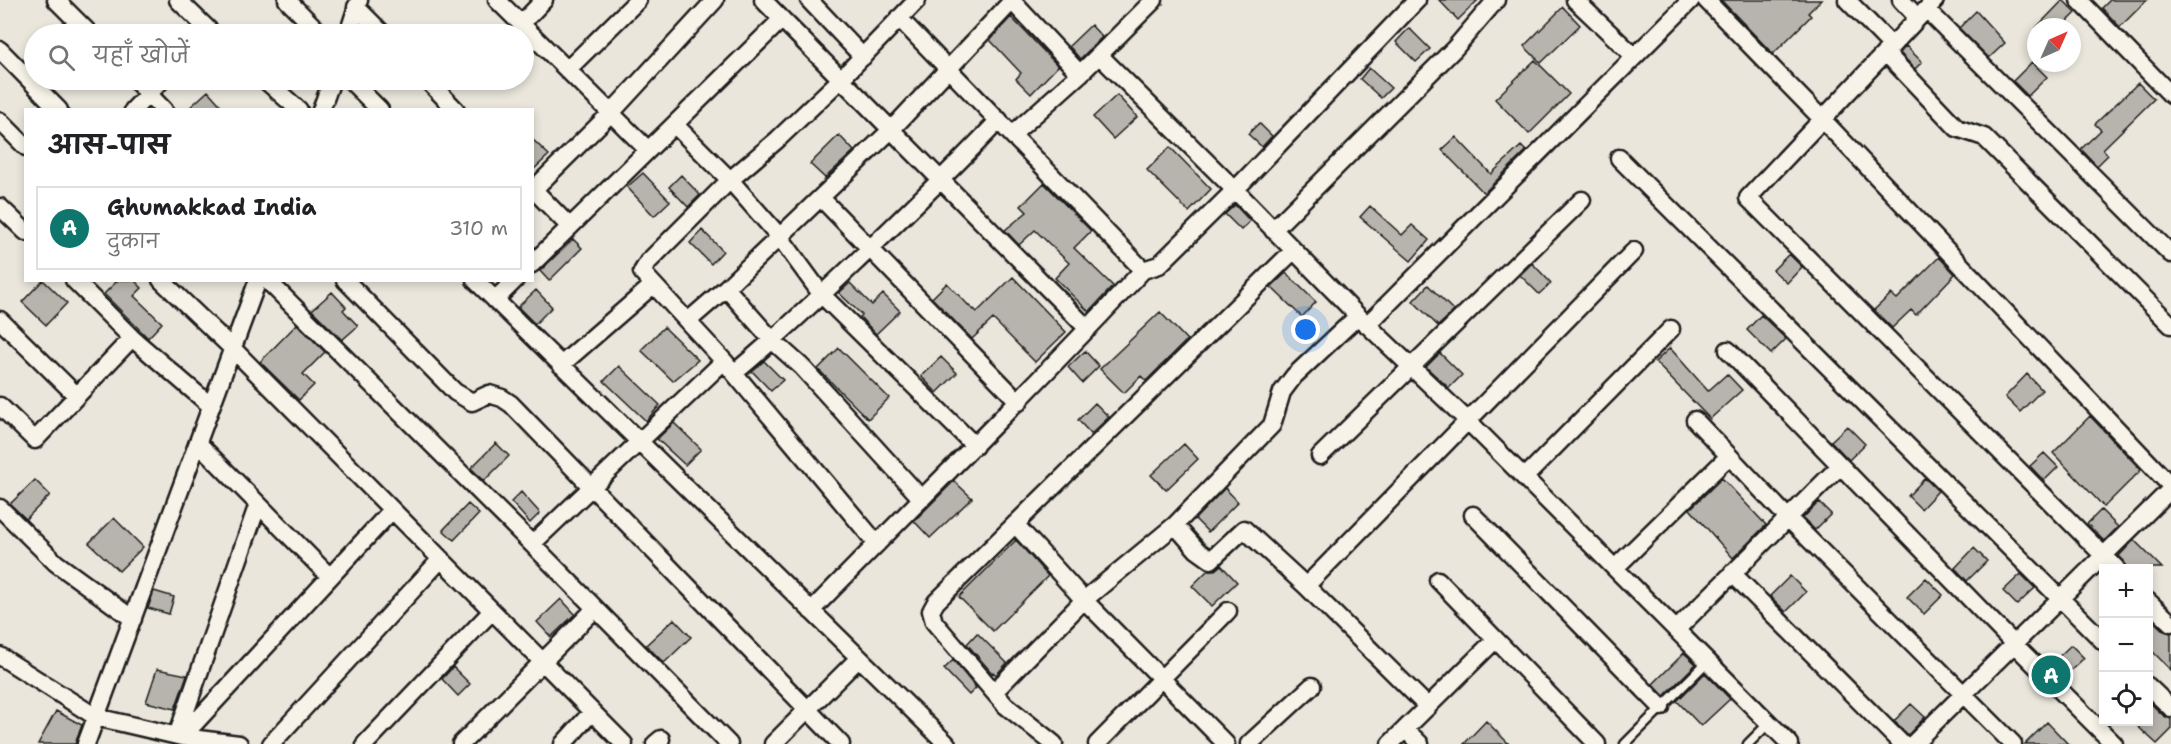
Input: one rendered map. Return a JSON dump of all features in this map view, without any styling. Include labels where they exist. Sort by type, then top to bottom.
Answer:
[{"type":"street","points":[[56,0],[80,24]]},
{"type":"street","points":[[178,0],[202,24]]},
{"type":"street","points":[[287,0],[311,24]]},
{"type":"street","points":[[496,0],[520,24],[544,0]]},
{"type":"street","points":[[567,70],[638,0]]},
{"type":"street","points":[[534,187],[610,113],[715,0]]},
{"type":"street","points":[[763,0],[1088,329]]},
{"type":"street","points":[[809,0],[863,57]]},
{"type":"street","points":[[1013,134],[1080,74],[1154,0]]},
{"type":"street","points":[[811,611],[1019,402],[1143,270],[1159,265],[1235,190],[1417,0]]},
{"type":"street","points":[[1273,230],[1455,48],[1496,0]]},
{"type":"street","points":[[1575,0],[1634,56]]},
{"type":"street","points":[[994,692],[1084,600],[1174,525],[1272,425],[1282,392],[1294,376],[1362,321],[1691,0]]},
{"type":"street","points":[[1706,0],[2171,487],[1913,744]]},
{"type":"street","points":[[1847,0],[1957,128],[1984,137],[2171,325]]},
{"type":"street","points":[[1901,0],[1927,9],[2171,254]]},
{"type":"street","points":[[2079,0],[2171,95]]},
{"type":"street","points":[[688,321],[726,288],[891,130],[950,70],[1012,1],[1080,74]]},
{"type":"street","points":[[877,544],[729,367],[642,272],[648,262],[730,180],[777,140],[863,57],[911,2]]},
{"type":"street","points":[[351,24],[358,4]]},
{"type":"street","points":[[358,4],[375,24]]},
{"type":"street","points":[[1927,9],[1748,198],[2112,564]]},
{"type":"street","points":[[899,18],[1143,270]]},
{"type":"street","points":[[534,262],[782,19]]},
{"type":"street","points":[[534,38],[648,150]]},
{"type":"street","points":[[0,50],[24,74]]},
{"type":"street","points":[[1099,55],[1362,321],[1525,477],[1790,744]]},
{"type":"street","points":[[39,90],[57,108]]},
{"type":"street","points":[[145,90],[162,108]]},
{"type":"street","points":[[135,108],[151,90]]},
{"type":"street","points":[[276,90],[297,108]]},
{"type":"street","points":[[322,108],[328,90]]},
{"type":"street","points":[[360,90],[378,108]]},
{"type":"street","points":[[437,90],[454,108]]},
{"type":"street","points":[[532,544],[639,442],[729,367],[774,341],[941,180],[999,120]]},
{"type":"street","points":[[0,121],[24,145]]},
{"type":"street","points":[[675,125],[730,180],[779,236],[822,295],[975,446]]},
{"type":"street","points":[[1618,158],[2099,638]]},
{"type":"street","points":[[534,189],[570,227]]},
{"type":"street","points":[[821,198],[1019,402]]},
{"type":"street","points":[[1320,456],[1582,200]]},
{"type":"street","points":[[0,207],[24,230]]},
{"type":"street","points":[[1054,744],[1005,705],[934,622],[931,611],[936,602],[1293,251]]},
{"type":"street","points":[[1306,586],[1634,251]]},
{"type":"street","points":[[76,282],[132,338],[211,406]]},
{"type":"street","points":[[163,282],[233,349],[624,744]]},
{"type":"street","points":[[86,744],[257,282]]},
{"type":"street","points":[[269,282],[729,744]]},
{"type":"street","points":[[347,282],[455,392],[472,402],[489,394],[502,398],[841,744]]},
{"type":"street","points":[[477,282],[947,744]]},
{"type":"street","points":[[495,300],[513,282]]},
{"type":"street","points":[[561,365],[653,285]]},
{"type":"street","points":[[726,288],[774,341],[802,367],[921,498]]},
{"type":"street","points":[[0,320],[77,396]]},
{"type":"street","points":[[1525,477],[1671,329]]},
{"type":"street","points":[[0,406],[35,440],[132,338]]},
{"type":"street","points":[[1728,350],[2114,744]]},
{"type":"street","points":[[1695,420],[1788,518],[2013,744]]},
{"type":"street","points":[[198,443],[330,577]]},
{"type":"street","points":[[1615,568],[1729,456]]},
{"type":"street","points":[[1676,630],[1840,466]]},
{"type":"street","points":[[180,736],[258,504]]},
{"type":"street","points":[[0,508],[56,563],[133,619]]},
{"type":"street","points":[[180,736],[392,510]]},
{"type":"street","points":[[1473,515],[1661,707]]},
{"type":"street","points":[[1016,524],[1084,600],[1226,744]]},
{"type":"street","points":[[1174,525],[1197,550],[1211,560],[1244,529],[1306,586],[1428,707]]},
{"type":"street","points":[[271,744],[441,560]]},
{"type":"street","points":[[1732,573],[1902,744]]},
{"type":"street","points":[[1438,580],[1597,744]]},
{"type":"street","points":[[2153,606],[2171,623]]},
{"type":"street","points":[[461,744],[595,609]]},
{"type":"street","points":[[365,744],[492,611]]},
{"type":"street","points":[[1097,744],[1228,611]]},
{"type":"street","points":[[1390,744],[1496,640]]},
{"type":"street","points":[[0,656],[96,717],[180,736],[239,744]]},
{"type":"street","points":[[773,744],[859,658]]},
{"type":"street","points":[[1249,744],[1312,686]]},
{"type":"street","points":[[2153,691],[2171,708]]},
{"type":"street","points":[[563,744],[592,712]]},
{"type":"street","points":[[1405,729],[1420,744]]},
{"type":"lane","points":[[1624,744],[1707,662]]},
{"type":"lane","points":[[1748,744],[1769,723]]},
{"type":"building","points":[[1439,0],[1478,0],[1458,20]]},
{"type":"building","points":[[1721,0],[1821,0],[1808,13],[1811,16],[1773,54]]},
{"type":"building","points":[[2063,0],[2076,13],[2071,18],[2046,18]]},
{"type":"building","points":[[2110,0],[2147,0],[2120,27],[2102,8]]},
{"type":"building","points":[[1563,7],[1580,25],[1541,63],[1524,46]]},
{"type":"building","points":[[1976,11],[2005,43],[1989,58],[1959,28]]},
{"type":"building","points":[[1011,17],[1058,66],[1031,94],[1016,79],[1021,73],[990,40]]},
{"type":"building","points":[[1091,25],[1102,37],[1080,59],[1069,46]]},
{"type":"building","points":[[1409,28],[1430,49],[1416,62],[1396,42]]},
{"type":"building","points":[[1906,46],[1922,62],[1915,69],[1900,53]]},
{"type":"building","points":[[1535,60],[1569,94],[1529,134],[1495,99]]},
{"type":"building","points":[[2027,67],[2027,72],[2042,72],[2047,77],[2028,96],[2013,81]]},
{"type":"building","points":[[1369,68],[1391,88],[1381,98],[1360,79]]},
{"type":"building","points":[[2138,83],[2154,99],[2103,149],[2108,155],[2097,166],[2081,149],[2101,130],[2095,124]]},
{"type":"building","points":[[208,91],[223,108],[189,108]]},
{"type":"building","points":[[1117,95],[1137,117],[1113,139],[1093,117]]},
{"type":"building","points":[[1259,123],[1272,136],[1262,147],[1248,134]]},
{"type":"building","points":[[839,135],[854,151],[825,178],[810,164]]},
{"type":"building","points":[[1456,137],[1491,174],[1521,146],[1526,151],[1484,193],[1442,150]]},
{"type":"building","points":[[534,141],[549,155],[534,169]]},
{"type":"building","points":[[1170,147],[1211,189],[1189,212],[1147,170]]},
{"type":"building","points":[[643,173],[670,201],[654,216],[627,187]]},
{"type":"building","points":[[681,175],[700,195],[688,207],[669,187]]},
{"type":"building","points":[[1044,183],[1091,231],[1074,248],[1113,286],[1089,312],[1055,278],[1069,263],[1035,230],[1019,245],[1005,230],[1027,212],[1021,206]]},
{"type":"building","points":[[1235,205],[1250,221],[1241,230],[1225,214]]},
{"type":"building","points":[[1370,206],[1402,235],[1412,225],[1429,240],[1411,261],[1360,217]]},
{"type":"building","points":[[702,230],[723,251],[711,264],[690,243]]},
{"type":"building","points":[[573,239],[582,248],[549,281],[540,271]]},
{"type":"building","points":[[1789,254],[1802,267],[1787,283],[1773,270]]},
{"type":"building","points":[[1939,257],[1955,274],[1916,315],[1911,310],[1892,328],[1874,310],[1891,294],[1897,299]]},
{"type":"building","points":[[1532,263],[1551,283],[1539,294],[1520,275]]},
{"type":"building","points":[[1286,273],[1316,302],[1302,317],[1271,287]]},
{"type":"building","points":[[1013,277],[1066,332],[1035,362],[993,319],[972,339],[932,298],[947,283],[977,312]]},
{"type":"building","points":[[41,282],[45,282],[67,303],[46,325],[22,302]]},
{"type":"building","points":[[116,282],[136,282],[142,288],[134,296],[162,323],[148,338],[104,294]]},
{"type":"building","points":[[850,283],[872,305],[883,294],[900,311],[876,334],[860,317],[862,315],[839,293]]},
{"type":"building","points":[[1428,285],[1454,311],[1438,326],[1413,301]]},
{"type":"building","points":[[536,290],[552,307],[535,324],[518,307]]},
{"type":"building","points":[[332,292],[346,307],[343,310],[358,326],[342,340],[312,310]]},
{"type":"building","points":[[1160,312],[1187,340],[1146,381],[1141,376],[1124,393],[1100,369]]},
{"type":"building","points":[[1761,315],[1786,339],[1771,354],[1747,330]]},
{"type":"building","points":[[297,324],[325,352],[303,374],[314,385],[299,400],[260,362]]},
{"type":"building","points":[[664,327],[698,360],[673,381],[641,350]]},
{"type":"building","points":[[839,348],[889,398],[868,419],[818,369]]},
{"type":"building","points":[[1670,348],[1708,391],[1727,374],[1742,390],[1710,419],[1655,362]]},
{"type":"building","points":[[1085,351],[1099,366],[1082,383],[1068,367]]},
{"type":"building","points":[[1440,353],[1462,375],[1449,388],[1426,367]]},
{"type":"building","points":[[941,357],[957,373],[937,393],[921,376]]},
{"type":"building","points":[[764,361],[783,380],[771,391],[752,371]]},
{"type":"building","points":[[619,366],[660,405],[646,421],[604,381]]},
{"type":"building","points":[[2027,374],[2042,390],[2020,412],[2005,397]]},
{"type":"building","points":[[1095,403],[1109,417],[1091,434],[1078,420]]},
{"type":"building","points":[[2090,416],[2141,470],[2104,507],[2053,453]]},
{"type":"building","points":[[674,423],[701,449],[685,465],[657,439]]},
{"type":"building","points":[[1847,426],[1865,444],[1849,460],[1831,441]]},
{"type":"building","points":[[496,443],[509,456],[484,481],[471,468]]},
{"type":"building","points":[[1184,444],[1198,459],[1166,490],[1151,475]]},
{"type":"building","points":[[2044,453],[2058,467],[2044,481],[2030,466]]},
{"type":"building","points":[[1722,478],[1766,525],[1733,558],[1690,509]]},
{"type":"building","points":[[1925,478],[1938,491],[1921,509],[1908,496]]},
{"type":"building","points":[[35,480],[50,495],[26,519],[10,504]]},
{"type":"building","points":[[954,481],[972,498],[930,538],[914,521]]},
{"type":"building","points":[[1225,488],[1238,502],[1208,532],[1195,519]]},
{"type":"building","points":[[521,492],[540,513],[530,523],[511,502]]},
{"type":"building","points":[[1819,502],[1831,514],[1815,530],[1803,518]]},
{"type":"building","points":[[468,504],[479,514],[454,540],[443,530]]},
{"type":"building","points":[[2101,510],[2118,527],[2104,541],[2087,524]]},
{"type":"building","points":[[114,518],[143,547],[119,571],[89,543]]},
{"type":"building","points":[[1016,540],[1048,576],[993,631],[959,597]]},
{"type":"building","points":[[2134,540],[2162,568],[2153,568],[2153,564],[2125,564],[2119,556]]},
{"type":"building","points":[[1974,548],[1987,561],[1967,581],[1955,568]]},
{"type":"building","points":[[1221,565],[1237,582],[1212,606],[1192,586],[1208,570],[1215,570]]},
{"type":"building","points":[[2021,574],[2035,588],[2017,605],[2003,591]]},
{"type":"building","points":[[1790,576],[1806,592],[1786,612],[1770,596]]},
{"type":"building","points":[[1926,578],[1943,595],[1924,614],[1907,597]]},
{"type":"building","points":[[154,591],[174,597],[169,614],[148,608]]},
{"type":"building","points":[[561,599],[575,614],[551,637],[537,622]]},
{"type":"building","points":[[674,619],[691,637],[664,663],[646,645]]},
{"type":"building","points":[[2153,621],[2164,631],[2171,633],[2171,670],[2153,652]]},
{"type":"building","points":[[977,633],[1007,663],[996,675],[967,644]]},
{"type":"building","points":[[2071,645],[2084,658],[2063,678],[2050,665]]},
{"type":"building","points":[[1684,653],[1696,664],[1664,696],[1653,684]]},
{"type":"building","points":[[953,660],[976,688],[969,695],[944,669]]},
{"type":"building","points":[[453,667],[470,684],[458,696],[442,679]]},
{"type":"building","points":[[157,669],[187,675],[175,709],[146,702]]},
{"type":"building","points":[[1705,673],[1730,699],[1701,726],[1677,701]]},
{"type":"building","points":[[1911,704],[1925,717],[1908,735],[1894,721]]},
{"type":"building","points":[[2153,706],[2171,719],[2171,730],[2157,744],[2137,726],[2153,726]]},
{"type":"building","points":[[56,711],[82,725],[75,744],[38,744]]},
{"type":"building","points":[[1486,721],[1509,744],[1464,744]]},
{"type":"building","points":[[2047,722],[2068,744],[2025,744]]},
{"type":"place","name":"Ghumakkad India","points":[[2051,675]]}]
